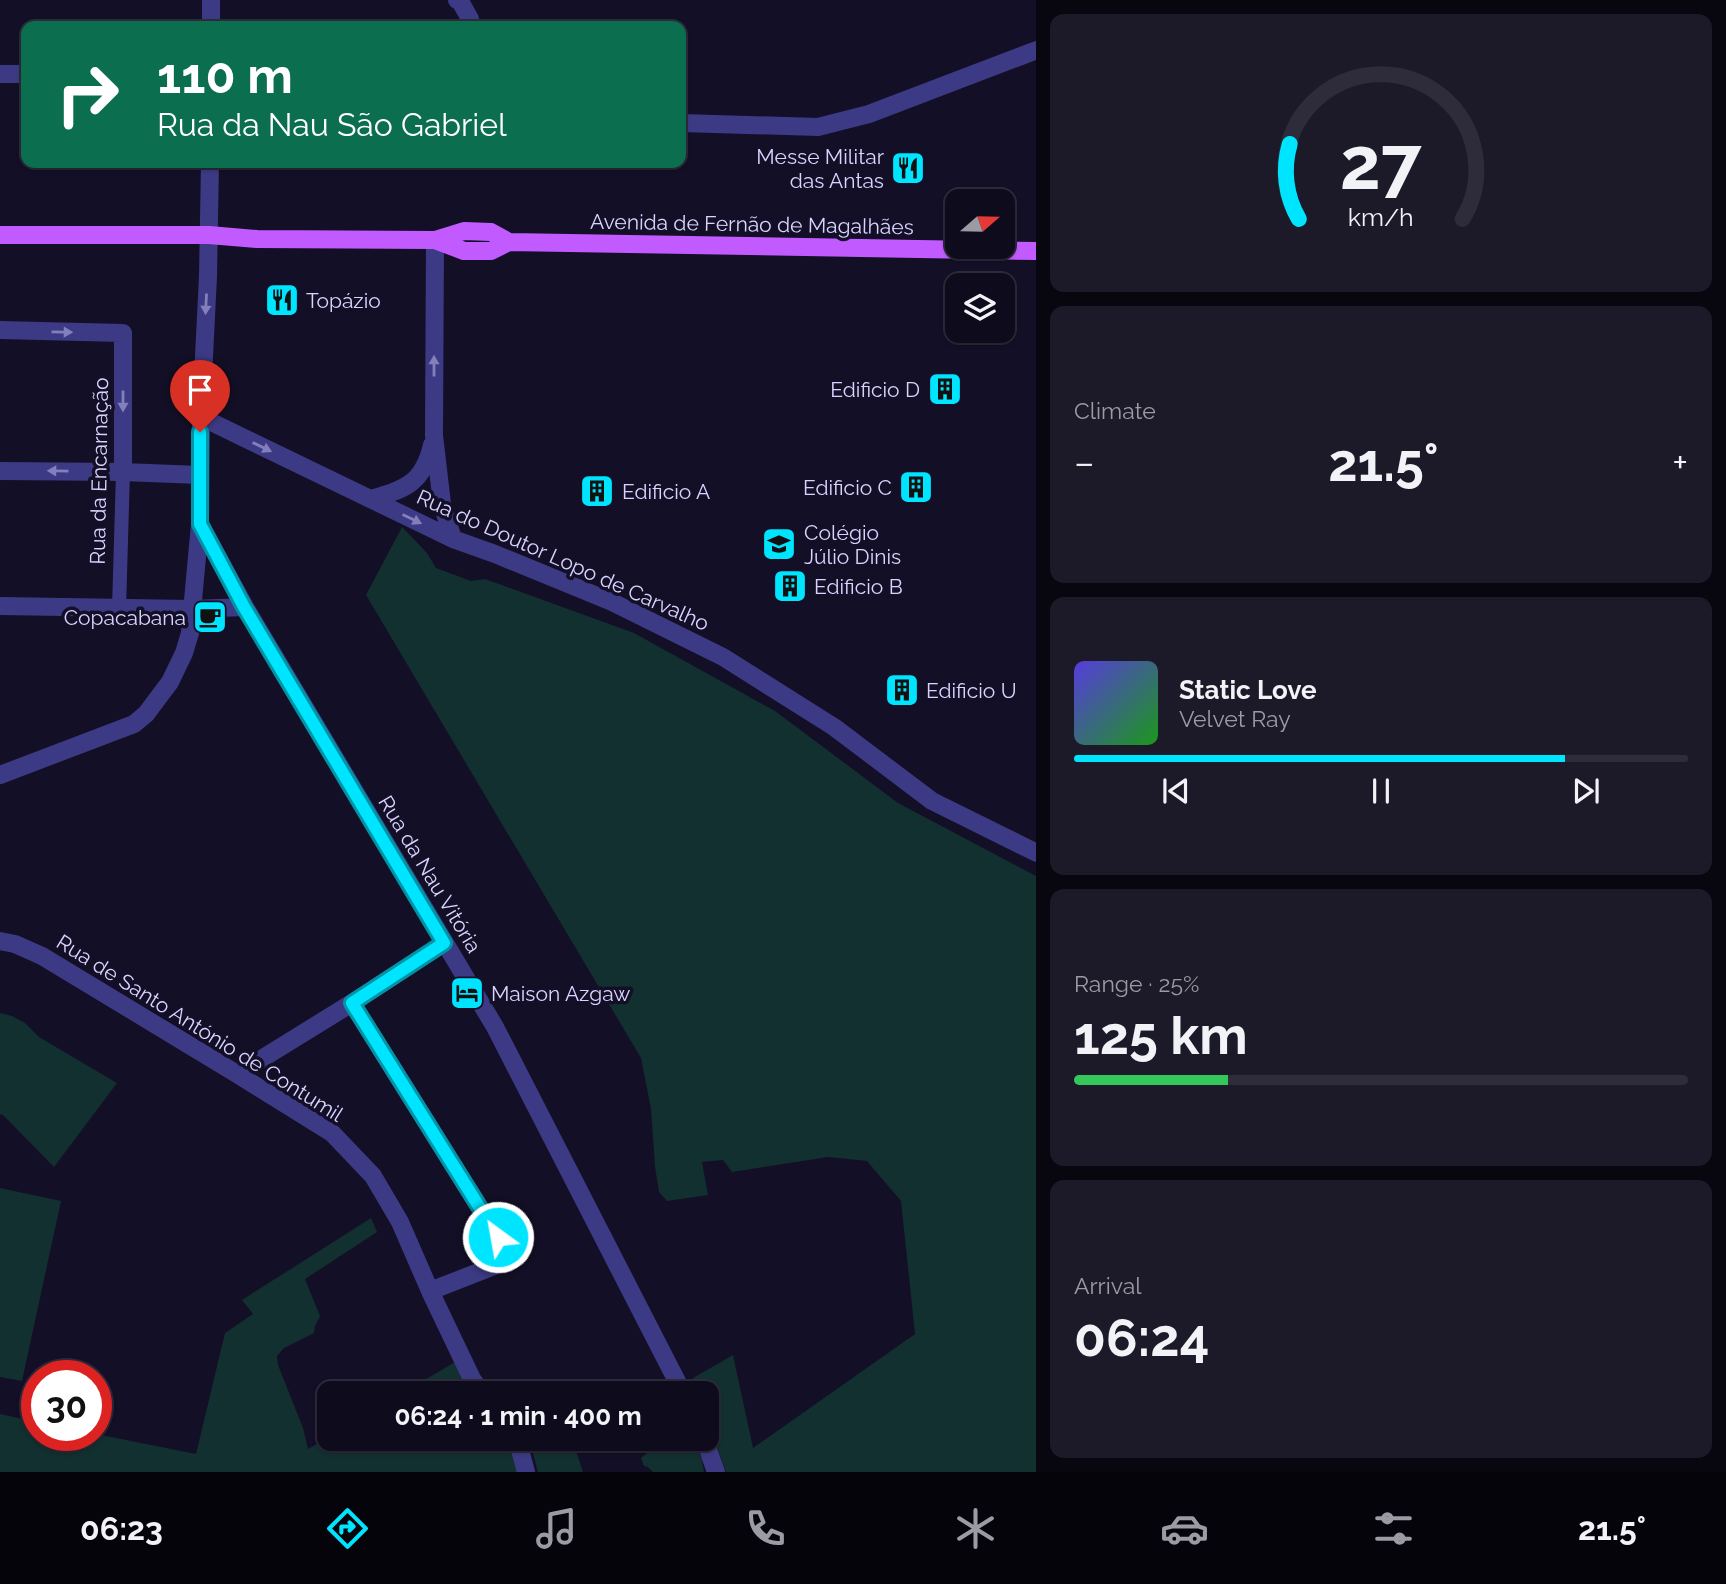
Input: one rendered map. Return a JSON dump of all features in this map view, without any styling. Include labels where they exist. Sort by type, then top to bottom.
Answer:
[{"type":"main road","name":"Avenida de Fernão de Magalhães","points":[[0,235],[209,235],[257,239],[435,240],[464,231],[491,232],[509,242],[1036,251]]},
{"type":"street","points":[[211,0],[211,21]]},
{"type":"street","points":[[457,0],[470,21]]},
{"type":"street","points":[[686,123],[818,127],[869,114],[1036,50]]},
{"type":"street","points":[[0,74],[21,74]]},
{"type":"street","points":[[0,775],[134,724],[146,714],[170,682],[184,653],[190,633],[200,524],[210,168]]},
{"type":"street","points":[[435,240],[434,435],[442,504],[453,539]]},
{"type":"street","name":"Rua da Encarnação","points":[[0,330],[123,333],[120,608]]},
{"type":"street","name":"Rua do Doutor Lopo de Carvalho","points":[[201,417],[453,539],[612,602],[723,657],[834,727],[932,801],[1036,853]]},
{"type":"street","points":[[371,499],[398,491],[419,477],[428,461],[434,435]]},
{"type":"street","points":[[0,471],[200,475]]},
{"type":"street","name":"Rua da Nau Vitória","points":[[200,524],[244,607],[495,1027],[677,1381]]},
{"type":"street","points":[[0,606],[192,609],[244,607]]},
{"type":"street","name":"Rua de Santo António de Contumil","points":[[0,941],[15,944],[42,956],[332,1133],[373,1176],[400,1222],[473,1381]]},
{"type":"street","points":[[237,1074],[444,943]]},
{"type":"street","points":[[352,1003],[512,1259],[430,1291]]},
{"type":"street","points":[[520,1451],[526,1472]]},
{"type":"street","points":[[709,1451],[716,1472]]},
{"type":"green space","points":[[402,527],[427,553],[436,568],[471,581],[485,579],[634,633],[775,711],[898,803],[1036,876],[1036,1472],[726,1472],[719,1451],[719,1381],[694,1381],[693,1378],[733,1355],[753,1448],[915,1334],[901,1201],[867,1161],[828,1157],[732,1172],[723,1160],[702,1162],[708,1195],[667,1201],[659,1192],[651,1109],[641,1058],[366,595]]},
{"type":"green space","points":[[0,1013],[25,1023],[39,1037],[117,1083],[54,1167],[0,1114]]},
{"type":"green space","points":[[0,1188],[61,1201],[27,1360],[21,1360],[21,1381],[0,1377]]},
{"type":"green space","points":[[371,1218],[377,1232],[305,1279],[320,1316],[314,1333],[284,1348],[277,1356],[308,1449],[317,1444],[317,1451],[513,1451],[519,1472],[0,1472],[0,1414],[21,1419],[21,1451],[112,1451],[112,1437],[196,1454],[225,1333],[253,1314],[242,1300]]},
{"type":"green space","points":[[455,1362],[469,1381],[423,1381]]},
{"type":"green space","points":[[532,1451],[576,1451],[583,1472],[538,1472]]},
{"type":"green space","points":[[649,1451],[698,1451],[704,1472],[653,1472],[644,1466],[641,1458]]},
{"type":"place","name":"Messe Militar das Antas","points":[[908,168]]},
{"type":"place","name":"Topázio","points":[[282,300]]},
{"type":"place","name":"Edificio D","points":[[945,389]]},
{"type":"place","name":"Edificio C","points":[[916,487]]},
{"type":"place","name":"Edificio A","points":[[597,491]]},
{"type":"place","name":"Colégio Júlio Dinis","points":[[779,544]]},
{"type":"place","name":"Edificio B","points":[[790,586]]},
{"type":"place","name":"Copacabana","points":[[210,617]]},
{"type":"place","name":"Edificio U","points":[[902,690]]},
{"type":"place","name":"Maison Azgaw","points":[[467,993]]},
{"type":"route","points":[[200,432],[200,524],[244,607],[444,943],[352,1003],[498,1237]]}]
